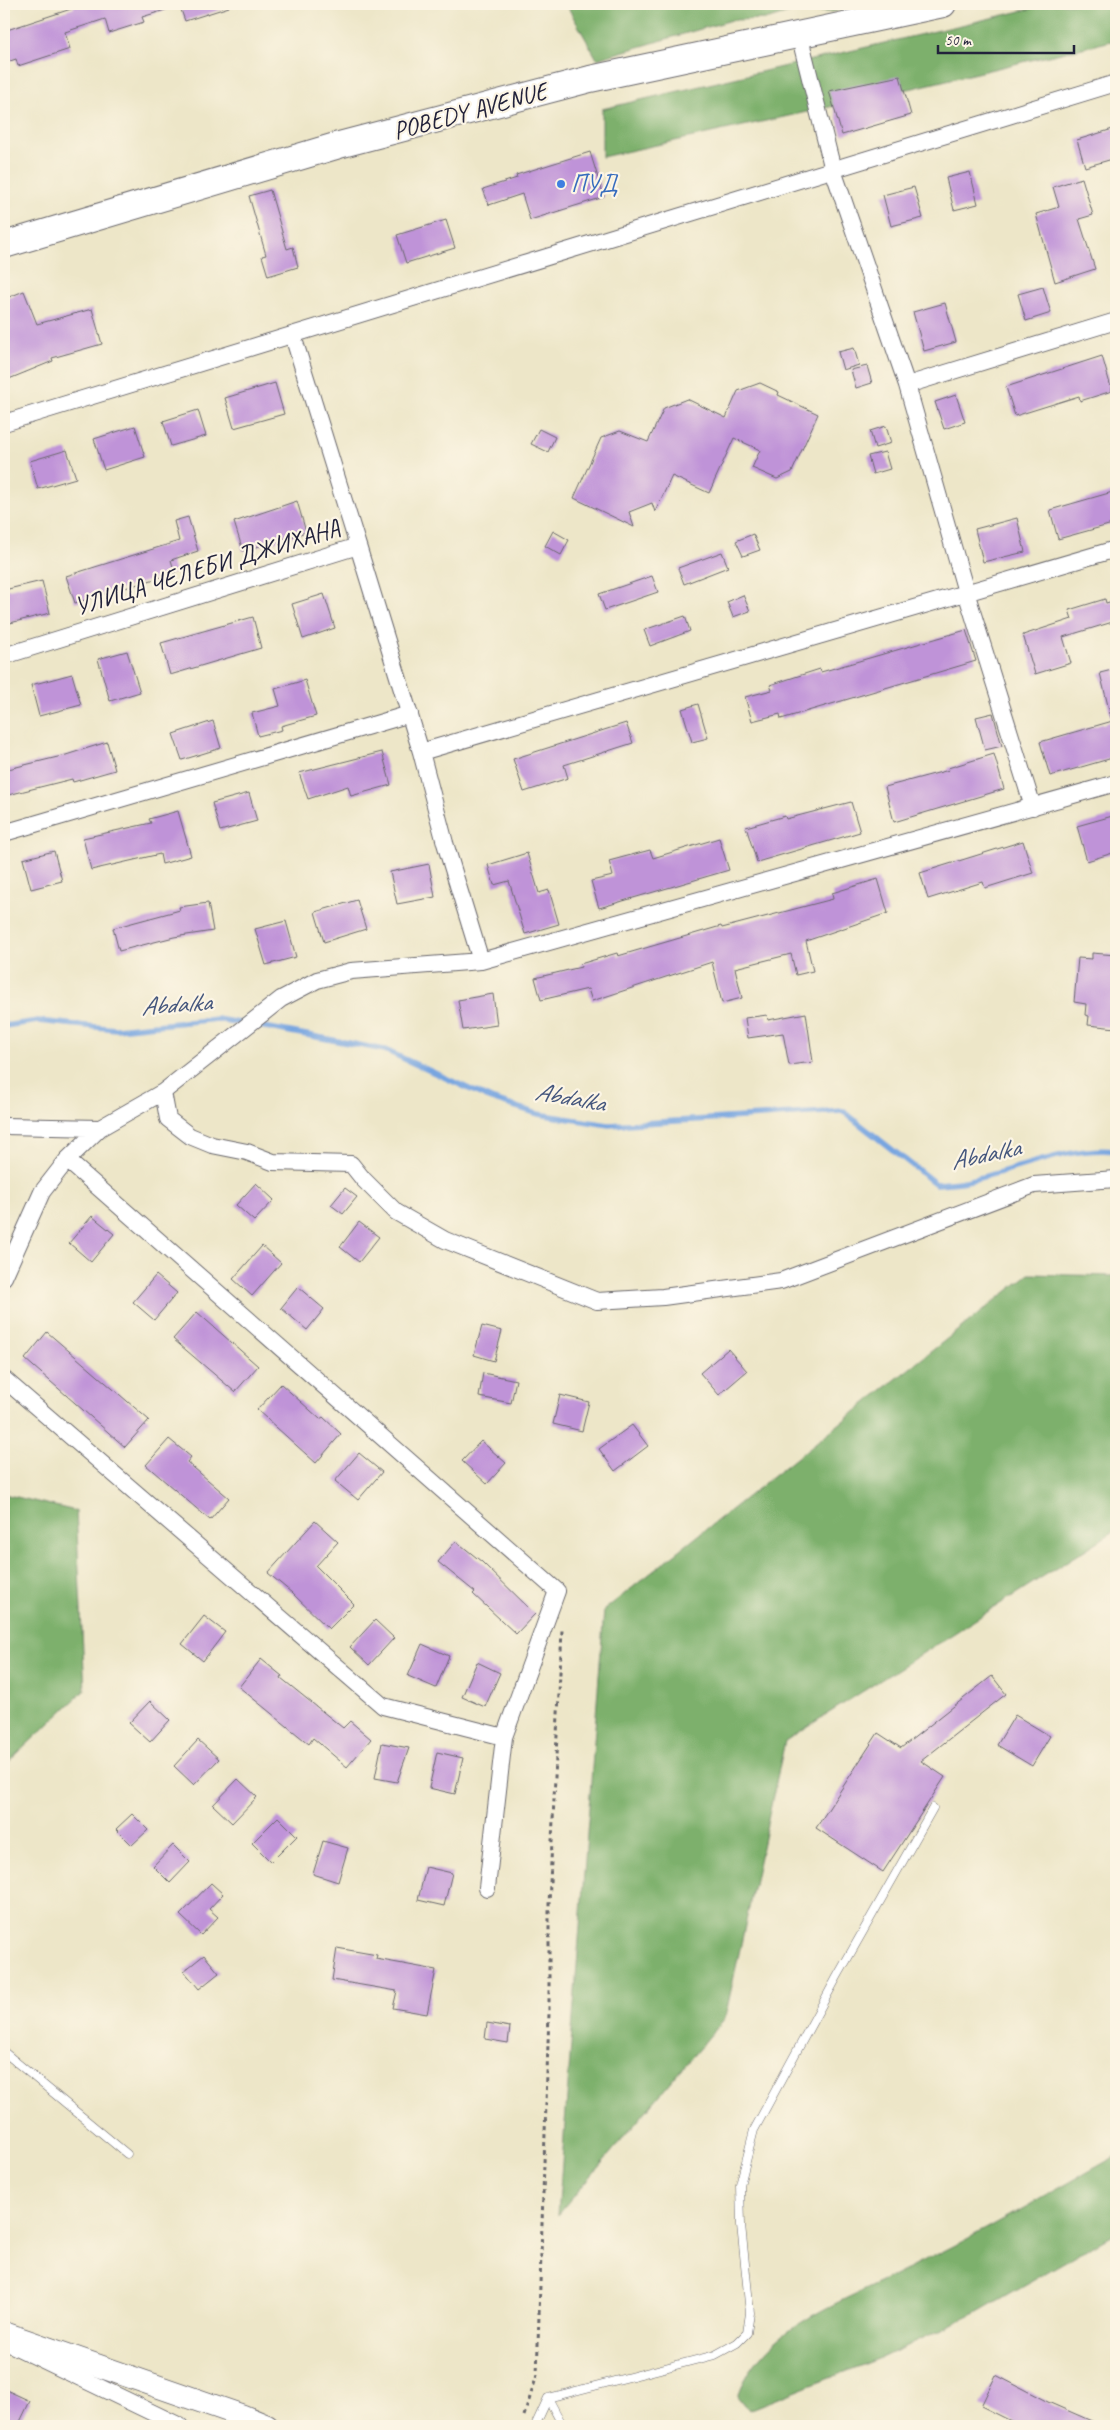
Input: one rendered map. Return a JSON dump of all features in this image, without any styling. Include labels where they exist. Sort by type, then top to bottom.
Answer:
[{"type":"main road","name":"POBEDY AVENUE","points":[[4,245],[339,145],[590,79],[943,4]]},
{"type":"main road","points":[[4,2333],[267,2426]]},
{"type":"street","points":[[799,34],[832,170],[907,385],[966,592],[1033,807]]},
{"type":"street","points":[[4,423],[1116,84]]},
{"type":"street","points":[[907,385],[1116,321]]},
{"type":"street","name":"УЛИЦА ЧЕЛЕБИ ДЖИХАНА","points":[[4,656],[358,546],[293,336]]},
{"type":"street","points":[[358,546],[410,714],[445,843],[481,961]]},
{"type":"street","points":[[421,752],[1116,549]]},
{"type":"street","points":[[4,833],[410,714]]},
{"type":"street","points":[[4,1277],[42,1192],[67,1160],[100,1128],[163,1092],[281,999],[317,980],[351,971],[481,961],[1116,783]]},
{"type":"street","points":[[163,1092],[168,1119],[190,1136],[212,1145],[247,1152],[273,1162],[351,1164],[363,1180],[396,1212],[446,1240],[597,1301],[664,1297],[781,1281],[1034,1185],[1116,1179]]},
{"type":"street","points":[[4,1126],[100,1128]]},
{"type":"street","points":[[67,1160],[557,1591],[504,1737],[488,1888]]},
{"type":"street","points":[[4,1379],[383,1706],[504,1737]]},
{"type":"street","points":[[4,2341],[180,2426]]},
{"type":"lane","points":[[534,2426],[548,2398],[715,2355],[737,2343],[747,2333],[750,2313],[741,2225],[740,2185],[754,2130],[837,1976],[932,1808]]},
{"type":"lane","points":[[4,2052],[127,2154]]},
{"type":"lane","points":[[548,2398],[563,2426]]},
{"type":"path","points":[[523,2418],[537,2375],[549,2012],[548,1904],[561,1626]]},
{"type":"green space","points":[[566,4],[870,4],[831,12],[795,11],[769,19],[732,20],[597,59]]},
{"type":"green space","points":[[1051,4],[1116,4],[1116,40],[875,97],[602,157],[602,109]]},
{"type":"green space","points":[[1029,1274],[1116,1276],[1116,1530],[785,1741],[725,2018],[558,2215],[604,1610]]},
{"type":"green space","points":[[4,1494],[76,1511],[85,1690],[4,1766]]},
{"type":"green space","points":[[1116,2156],[1116,2232],[976,2313],[883,2357],[749,2410],[738,2396],[750,2370],[762,2355],[782,2336],[811,2316],[959,2243]]},
{"type":"building","points":[[73,4],[174,4],[175,7],[142,17],[144,22],[109,33],[105,19],[65,32],[70,49],[18,66],[16,59],[4,63],[4,31],[74,8]]},
{"type":"building","points":[[179,4],[229,4],[229,7],[185,21]]},
{"type":"building","points":[[900,76],[911,115],[842,135],[829,91]]},
{"type":"building","points":[[1116,128],[1116,158],[1085,167],[1077,140]]},
{"type":"building","points":[[590,152],[604,197],[530,220],[522,194],[489,205],[483,189],[517,178],[516,175]]},
{"type":"building","points":[[970,172],[978,204],[954,210],[946,178]]},
{"type":"building","points":[[1082,178],[1093,215],[1079,219],[1095,269],[1055,282],[1036,214],[1059,207],[1053,187]]},
{"type":"building","points":[[914,187],[923,218],[891,226],[883,195]]},
{"type":"building","points":[[270,190],[287,249],[293,247],[298,267],[268,276],[262,256],[266,255],[249,196]]},
{"type":"building","points":[[446,220],[455,248],[406,263],[397,235]]},
{"type":"building","points":[[1043,287],[1051,313],[1026,321],[1018,294]]},
{"type":"building","points":[[24,291],[37,324],[92,309],[102,344],[52,358],[53,361],[4,381],[4,299]]},
{"type":"building","points":[[945,303],[956,342],[924,351],[913,312]]},
{"type":"building","points":[[854,348],[859,365],[843,370],[838,352]]},
{"type":"building","points":[[1102,356],[1112,391],[1080,401],[1079,396],[1015,416],[1006,387]]},
{"type":"building","points":[[867,366],[872,383],[856,388],[851,370]]},
{"type":"building","points":[[275,383],[284,414],[234,428],[225,398]]},
{"type":"building","points":[[760,383],[779,392],[778,395],[818,414],[792,472],[777,479],[752,468],[760,450],[734,438],[709,493],[672,476],[655,512],[652,503],[629,512],[634,527],[574,498],[601,438],[620,431],[648,442],[664,408],[687,399],[726,418],[738,391]]},
{"type":"building","points":[[956,395],[965,422],[944,429],[935,402]]},
{"type":"building","points":[[198,410],[206,436],[171,446],[163,421]]},
{"type":"building","points":[[135,426],[145,457],[104,470],[94,439]]},
{"type":"building","points":[[886,426],[891,443],[875,448],[870,431]]},
{"type":"building","points":[[539,429],[555,437],[548,452],[531,444]]},
{"type":"building","points":[[67,450],[76,478],[38,489],[30,461]]},
{"type":"building","points":[[885,452],[890,469],[873,474],[868,456]]},
{"type":"building","points":[[1116,491],[1116,523],[1058,539],[1050,510]]},
{"type":"building","points":[[297,501],[306,532],[243,551],[234,522]]},
{"type":"building","points":[[188,517],[198,551],[171,560],[175,573],[75,603],[66,576],[179,541],[174,521]]},
{"type":"building","points":[[1017,518],[1025,552],[983,562],[975,529]]},
{"type":"building","points":[[553,531],[569,540],[561,555],[545,546]]},
{"type":"building","points":[[753,534],[760,550],[743,556],[736,541]]},
{"type":"building","points":[[722,552],[728,567],[684,584],[678,568]]},
{"type":"building","points":[[652,576],[658,592],[605,610],[599,594]]},
{"type":"building","points":[[42,581],[50,613],[10,623],[4,590]]},
{"type":"building","points":[[324,594],[335,628],[303,639],[292,604]]},
{"type":"building","points":[[743,595],[750,611],[733,617],[727,602]]},
{"type":"building","points":[[1105,599],[1106,603],[1116,600],[1116,621],[1063,637],[1071,663],[1035,674],[1023,635],[1072,619],[1069,610]]},
{"type":"building","points":[[685,616],[690,631],[650,646],[644,630]]},
{"type":"building","points":[[253,617],[261,648],[170,675],[161,643]]},
{"type":"building","points":[[966,630],[976,661],[781,719],[780,714],[752,721],[745,697],[772,690],[770,685],[820,669],[821,672]]},
{"type":"building","points":[[127,651],[140,692],[110,701],[98,659]]},
{"type":"building","points":[[1116,669],[1116,717],[1111,718],[1100,673]]},
{"type":"building","points":[[72,674],[81,705],[39,716],[31,685]]},
{"type":"building","points":[[305,680],[316,716],[281,726],[282,730],[258,736],[252,713],[280,706],[275,689]]},
{"type":"building","points":[[698,704],[708,738],[692,742],[682,709]]},
{"type":"building","points":[[993,713],[1002,746],[985,750],[976,717]]},
{"type":"building","points":[[1116,720],[1116,757],[1050,776],[1040,742]]},
{"type":"building","points":[[213,721],[221,748],[182,760],[173,734]]},
{"type":"building","points":[[626,723],[633,743],[564,765],[568,778],[524,792],[513,759]]},
{"type":"building","points":[[107,742],[115,770],[73,782],[72,779],[4,796],[4,770],[66,755]]},
{"type":"building","points":[[382,752],[391,785],[351,796],[348,786],[308,799],[299,773]]},
{"type":"building","points":[[994,754],[1004,789],[894,822],[885,787],[949,770],[948,768]]},
{"type":"building","points":[[249,793],[257,821],[220,831],[212,803]]},
{"type":"building","points":[[851,802],[860,832],[757,862],[746,827],[785,816],[786,819]]},
{"type":"building","points":[[178,811],[191,856],[162,864],[160,854],[91,870],[83,838],[151,823],[149,819]]},
{"type":"building","points":[[1116,815],[1116,852],[1087,861],[1077,826]]},
{"type":"building","points":[[719,838],[729,870],[599,908],[591,881],[613,876],[609,861],[650,850],[653,858]]},
{"type":"building","points":[[1023,841],[1033,873],[985,888],[983,882],[928,899],[920,873]]},
{"type":"building","points":[[54,851],[62,881],[31,889],[23,859]]},
{"type":"building","points":[[527,853],[539,893],[549,890],[559,924],[525,934],[509,881],[494,885],[488,865]]},
{"type":"building","points":[[429,864],[435,897],[397,904],[390,872]]},
{"type":"building","points":[[878,879],[888,913],[806,941],[813,971],[796,975],[791,954],[735,968],[742,998],[722,1003],[712,962],[592,1001],[588,989],[541,1000],[535,978],[581,967],[580,964],[617,953],[618,956],[721,926],[722,928],[833,899],[832,893]]},
{"type":"building","points":[[357,900],[366,929],[324,942],[315,912]]},
{"type":"building","points":[[208,903],[213,931],[174,937],[119,951],[113,928],[180,910],[179,907]]},
{"type":"building","points":[[286,921],[296,957],[266,965],[255,929]]},
{"type":"building","points":[[1092,953],[1116,955],[1116,1028],[1088,1025],[1089,1016],[1085,1015],[1086,1004],[1074,1002],[1078,958],[1092,959]]},
{"type":"building","points":[[493,994],[497,1025],[463,1030],[458,1000]]},
{"type":"building","points":[[806,1013],[813,1062],[789,1065],[783,1033],[748,1038],[745,1018],[767,1015],[768,1020]]},
{"type":"building","points":[[256,1183],[274,1200],[254,1221],[236,1205]]},
{"type":"building","points":[[345,1188],[357,1197],[343,1214],[331,1205]]},
{"type":"building","points":[[92,1216],[114,1234],[91,1262],[69,1243]]},
{"type":"building","points":[[359,1222],[379,1237],[359,1262],[340,1247]]},
{"type":"building","points":[[262,1246],[281,1263],[252,1296],[233,1279]]},
{"type":"building","points":[[156,1275],[177,1293],[154,1320],[133,1302]]},
{"type":"building","points":[[298,1287],[324,1309],[307,1330],[281,1308]]},
{"type":"building","points":[[197,1312],[258,1366],[235,1392],[173,1339]]},
{"type":"building","points":[[482,1326],[502,1331],[494,1361],[474,1355]]},
{"type":"building","points":[[47,1332],[149,1420],[125,1447],[25,1359]]},
{"type":"building","points":[[728,1349],[747,1371],[719,1395],[700,1373]]},
{"type":"building","points":[[483,1373],[516,1380],[511,1403],[479,1397]]},
{"type":"building","points":[[281,1384],[320,1419],[323,1417],[341,1434],[316,1463],[257,1410]]},
{"type":"building","points":[[560,1395],[589,1402],[582,1431],[553,1424]]},
{"type":"building","points":[[632,1425],[648,1446],[615,1471],[599,1449]]},
{"type":"building","points":[[169,1439],[191,1457],[187,1462],[229,1498],[210,1520],[146,1465]]},
{"type":"building","points":[[481,1441],[506,1463],[487,1484],[462,1461]]},
{"type":"building","points":[[359,1453],[382,1472],[358,1500],[335,1481]]},
{"type":"building","points":[[315,1521],[338,1542],[316,1566],[354,1604],[329,1629],[268,1573]]},
{"type":"building","points":[[456,1541],[482,1562],[535,1614],[516,1634],[473,1594],[475,1592],[438,1562]]},
{"type":"building","points":[[204,1616],[225,1632],[203,1661],[182,1644]]},
{"type":"building","points":[[375,1620],[394,1638],[369,1665],[350,1647]]},
{"type":"building","points":[[422,1644],[449,1656],[436,1688],[408,1676]]},
{"type":"building","points":[[261,1659],[282,1676],[281,1678],[343,1728],[350,1721],[371,1739],[347,1767],[313,1738],[309,1744],[239,1687]]},
{"type":"building","points":[[477,1662],[500,1673],[485,1707],[462,1697]]},
{"type":"building","points":[[992,1676],[1006,1694],[921,1761],[945,1777],[883,1872],[816,1828],[878,1733],[901,1748]]},
{"type":"building","points":[[150,1701],[170,1720],[150,1742],[129,1723]]},
{"type":"building","points":[[1015,1715],[1050,1736],[1032,1766],[997,1745]]},
{"type":"building","points":[[198,1740],[219,1759],[194,1785],[174,1766]]},
{"type":"building","points":[[382,1743],[409,1748],[397,1782],[375,1778]]},
{"type":"building","points":[[437,1752],[463,1758],[455,1794],[429,1788]]},
{"type":"building","points":[[238,1779],[257,1797],[232,1823],[213,1805]]},
{"type":"building","points":[[132,1814],[148,1830],[132,1845],[116,1829]]},
{"type":"building","points":[[278,1817],[297,1836],[271,1862],[252,1843]]},
{"type":"building","points":[[323,1841],[348,1848],[338,1882],[313,1874]]},
{"type":"building","points":[[173,1845],[190,1862],[170,1883],[153,1866]]},
{"type":"building","points":[[426,1867],[452,1873],[444,1906],[418,1900]]},
{"type":"building","points":[[211,1883],[223,1894],[209,1909],[218,1917],[201,1935],[180,1915]]},
{"type":"building","points":[[337,1948],[377,1955],[376,1959],[436,1970],[427,2014],[393,2008],[397,1991],[332,1980]]},
{"type":"building","points":[[204,1955],[219,1973],[199,1989],[184,1971]]},
{"type":"building","points":[[487,2023],[510,2027],[508,2043],[485,2039]]},
{"type":"building","points":[[996,2375],[1048,2402],[1103,2426],[1021,2426],[981,2406]]},
{"type":"building","points":[[4,2389],[30,2401],[18,2426],[4,2426]]},
{"type":"waterway","name":"Abdalka","points":[[4,1026],[38,1021],[116,1029],[217,1019],[245,1024]]},
{"type":"waterway","name":"Abdalka","points":[[254,1025],[385,1050],[491,1099],[538,1114],[609,1125],[843,1111],[936,1184],[955,1183],[985,1177],[1041,1160],[1078,1152],[1116,1151]]},
{"type":"place","name":"ПУД","points":[[561,184]]}]
